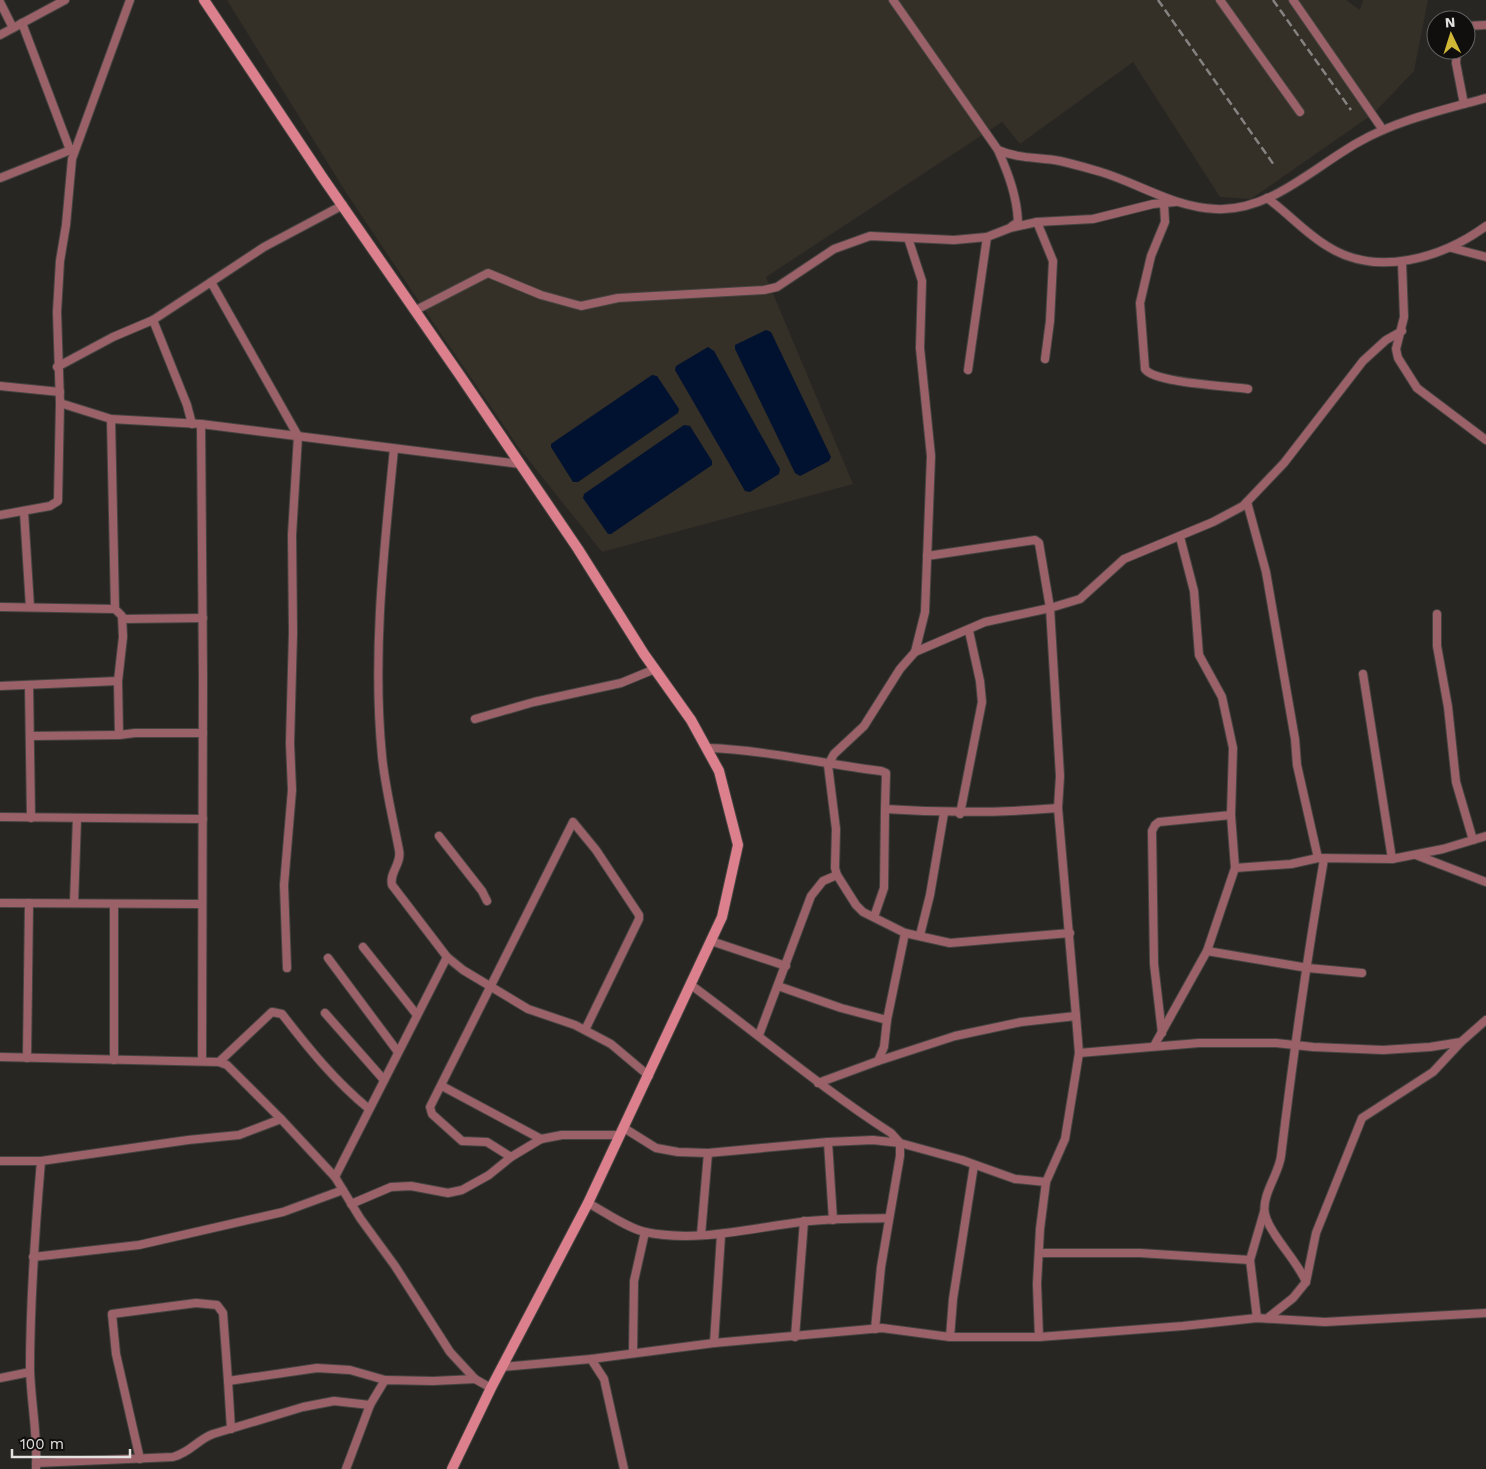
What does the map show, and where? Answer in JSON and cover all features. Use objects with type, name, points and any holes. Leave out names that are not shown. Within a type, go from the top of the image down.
[{"type":"street","points":[[0,35],[65,0]]},
{"type":"street","points":[[0,515],[54,505],[58,501],[60,392],[57,367],[60,261],[73,149],[130,0]]},
{"type":"street","points":[[204,0],[520,464],[708,748],[719,771],[738,845],[722,917],[712,941],[588,1203],[491,1388],[452,1469]]},
{"type":"street","points":[[893,0],[998,150],[1007,171],[1017,206],[1018,222],[1010,228]]},
{"type":"street","points":[[1220,0],[1300,112]]},
{"type":"street","points":[[1293,0],[1383,130]]},
{"type":"street","points":[[0,2],[13,28]]},
{"type":"street","points":[[22,23],[73,149]]},
{"type":"street","points":[[1456,60],[1464,104]]},
{"type":"street","points":[[998,150],[1013,157],[1061,161],[1104,173],[1174,202],[1216,210],[1253,206],[1328,163],[1357,143],[1383,130],[1486,98]]},
{"type":"street","points":[[0,178],[73,149]]},
{"type":"street","points":[[1267,198],[1328,247],[1341,253],[1380,263],[1402,262],[1452,248],[1486,226]]},
{"type":"street","points":[[416,310],[488,273],[541,295],[580,306],[618,298],[764,290],[777,286],[834,249],[862,237],[954,240],[988,237],[1010,228],[1037,222],[1093,220],[1153,204],[1174,202]]},
{"type":"street","points":[[1164,203],[1165,222],[1151,256],[1140,303],[1145,369],[1148,374],[1175,380],[1248,388]]},
{"type":"street","points":[[57,367],[113,336],[153,320],[264,247],[343,205]]},
{"type":"street","points":[[1037,222],[1053,261],[1045,359]]},
{"type":"street","points":[[968,370],[988,237]]},
{"type":"street","points":[[908,238],[921,273],[924,292],[920,348],[931,456],[925,612],[915,652]]},
{"type":"street","points":[[1452,248],[1486,257]]},
{"type":"street","points":[[1402,262],[1405,305],[1402,331],[1396,349],[1398,358],[1414,384],[1486,440]]},
{"type":"street","points":[[210,282],[298,436],[292,535],[294,624],[290,743],[292,790],[284,885],[287,968]]},
{"type":"street","points":[[153,320],[188,405],[192,424]]},
{"type":"street","points":[[1070,933],[950,943],[905,933],[856,905],[837,876],[835,868],[836,829],[828,765],[834,754],[864,726],[900,669],[915,652],[969,631],[985,622],[1050,608],[1080,599],[1124,560],[1213,522],[1248,502],[1284,463],[1363,360],[1386,340],[1402,331]]},
{"type":"street","points":[[0,386],[60,392]]},
{"type":"street","points":[[60,403],[111,419],[201,424],[520,464]]},
{"type":"street","points":[[111,419],[115,609]]},
{"type":"street","points":[[201,424],[203,618],[202,1062]]},
{"type":"street","points":[[394,449],[383,567],[380,730],[382,759],[400,857],[391,880],[396,893],[447,957],[489,987],[528,1009],[585,1030],[611,1044],[649,1076]]},
{"type":"street","points":[[1248,502],[1266,572],[1295,739],[1297,765],[1321,859],[1308,968],[1295,1044],[1292,1085],[1283,1129],[1281,1163],[1267,1196],[1265,1212],[1250,1260],[1257,1318]]},
{"type":"street","points":[[24,512],[30,607]]},
{"type":"street","points":[[1154,1046],[1207,951],[1235,868],[1231,815],[1234,766],[1230,726],[1216,683],[1199,655],[1194,591],[1180,537]]},
{"type":"street","points":[[927,556],[1038,541],[1050,608],[1060,776],[1058,808],[1079,1053],[1065,1139],[1046,1182],[1037,1284],[1039,1337]]},
{"type":"street","points":[[0,607],[115,609],[122,616],[118,681],[120,735]]},
{"type":"street","points":[[1437,614],[1436,641],[1448,707],[1456,782],[1473,840]]},
{"type":"street","points":[[122,620],[203,618]]},
{"type":"street","points":[[960,814],[982,702],[980,681],[969,631]]},
{"type":"street","points":[[475,719],[534,702],[621,683],[655,669]]},
{"type":"street","points":[[1362,674],[1392,859]]},
{"type":"street","points":[[0,686],[118,681]]},
{"type":"street","points":[[29,685],[31,818]]},
{"type":"street","points":[[30,736],[120,735],[135,732],[203,733]]},
{"type":"street","points":[[708,748],[771,754],[828,765],[886,773],[884,888],[874,917]]},
{"type":"street","points":[[885,809],[960,814],[1004,813],[1058,808]]},
{"type":"street","points":[[920,935],[930,895],[944,813]]},
{"type":"street","points":[[1162,1032],[1154,964],[1152,831],[1155,824],[1159,822],[1231,815]]},
{"type":"street","points":[[0,818],[203,819]]},
{"type":"street","points":[[74,903],[77,818]]},
{"type":"street","points":[[510,1157],[487,1142],[462,1141],[432,1114],[430,1107],[573,822],[596,850],[639,914],[639,919],[585,1030]]},
{"type":"street","points":[[439,836],[482,891],[487,902]]},
{"type":"street","points":[[1235,868],[1291,864],[1321,859],[1392,859],[1415,855],[1486,836]]},
{"type":"street","points":[[1415,855],[1486,882]]},
{"type":"street","points":[[760,1035],[811,896],[823,881],[837,876]]},
{"type":"street","points":[[0,903],[202,904]]},
{"type":"street","points":[[27,1058],[29,903]]},
{"type":"street","points":[[114,904],[114,1060]]},
{"type":"street","points":[[878,1061],[884,1047],[887,1020],[905,933]]},
{"type":"street","points":[[712,941],[786,966]]},
{"type":"street","points":[[363,947],[417,1015]]},
{"type":"street","points":[[1207,951],[1308,968],[1362,973]]},
{"type":"street","points":[[335,1177],[447,957]]},
{"type":"street","points":[[328,958],[398,1052]]},
{"type":"street","points":[[691,985],[760,1035],[818,1083],[890,1134],[900,1144]]},
{"type":"street","points":[[778,986],[842,1008],[887,1020]]},
{"type":"street","points":[[219,1062],[272,1012],[277,1011],[282,1014],[312,1053],[347,1091],[369,1109]]},
{"type":"street","points":[[325,1013],[384,1080]]},
{"type":"street","points":[[818,1083],[955,1036],[1021,1022],[1076,1016]]},
{"type":"street","points":[[1269,1317],[1294,1298],[1306,1282],[1316,1233],[1362,1118],[1433,1072],[1461,1042],[1486,1020]]},
{"type":"street","points":[[1079,1053],[1199,1043],[1295,1044],[1313,1047],[1384,1050],[1430,1047],[1461,1042]]},
{"type":"street","points":[[0,1057],[219,1062],[232,1069],[335,1177],[450,1352],[475,1379],[491,1388]]},
{"type":"street","points":[[442,1086],[541,1139]]},
{"type":"street","points":[[0,1161],[41,1161],[188,1140],[239,1135],[281,1119]]},
{"type":"street","points":[[351,1204],[385,1188],[411,1186],[448,1192],[462,1190],[489,1175],[510,1157],[541,1139],[562,1135],[622,1132],[666,1151],[708,1153],[828,1142],[874,1140],[900,1144],[1015,1179],[1046,1182]]},
{"type":"street","points":[[828,1142],[833,1220]]},
{"type":"street","points":[[875,1329],[900,1144]]},
{"type":"street","points":[[701,1235],[708,1153]]},
{"type":"street","points":[[41,1161],[33,1257],[30,1372],[36,1466],[140,1459],[186,1453],[204,1438],[303,1407],[334,1401],[370,1406]]},
{"type":"street","points":[[950,1337],[953,1300],[974,1165]]},
{"type":"street","points":[[33,1257],[139,1245],[284,1212],[343,1190]]},
{"type":"street","points":[[588,1203],[630,1227],[645,1232],[701,1235],[721,1235],[804,1221],[889,1218]]},
{"type":"street","points":[[1265,1212],[1306,1282]]},
{"type":"street","points":[[795,1337],[804,1221]]},
{"type":"street","points":[[633,1353],[634,1280],[645,1232]]},
{"type":"street","points":[[714,1343],[721,1235]]},
{"type":"street","points":[[1039,1253],[1149,1253],[1250,1260]]},
{"type":"street","points":[[140,1459],[116,1354],[112,1314],[196,1303],[217,1304],[223,1313],[231,1429]]},
{"type":"street","points":[[502,1367],[591,1359],[714,1343],[875,1329],[950,1337],[1039,1337],[1183,1326],[1269,1317],[1325,1322],[1486,1313]]},
{"type":"street","points":[[591,1359],[604,1379],[624,1469]]},
{"type":"street","points":[[228,1381],[317,1368],[350,1370],[384,1380],[433,1381],[475,1379]]},
{"type":"street","points":[[0,1378],[30,1372]]},
{"type":"street","points":[[346,1469],[370,1406],[384,1380]]},
{"type":"shaded area","points":[[227,0],[1346,0],[1360,10],[1363,0],[1428,0],[1414,71],[1373,114],[1251,199],[1220,197],[1133,62],[1020,144],[1002,122],[766,277],[853,484],[602,552],[519,448],[347,194]]},
{"type":"water","points":[[766,330],[771,332],[831,457],[829,461],[800,476],[795,473],[735,349],[735,345]]},
{"type":"water","points":[[708,347],[714,351],[780,469],[779,474],[750,492],[745,491],[675,370],[676,366]]},
{"type":"water","points":[[652,375],[657,376],[679,409],[678,413],[578,482],[573,482],[551,447],[551,444]]},
{"type":"water","points":[[684,425],[690,426],[712,461],[712,465],[611,534],[608,534],[583,498],[584,494]]},
{"type":"railway","points":[[1158,0],[1274,165]]},
{"type":"railway","points":[[1273,0],[1351,110]]}]
